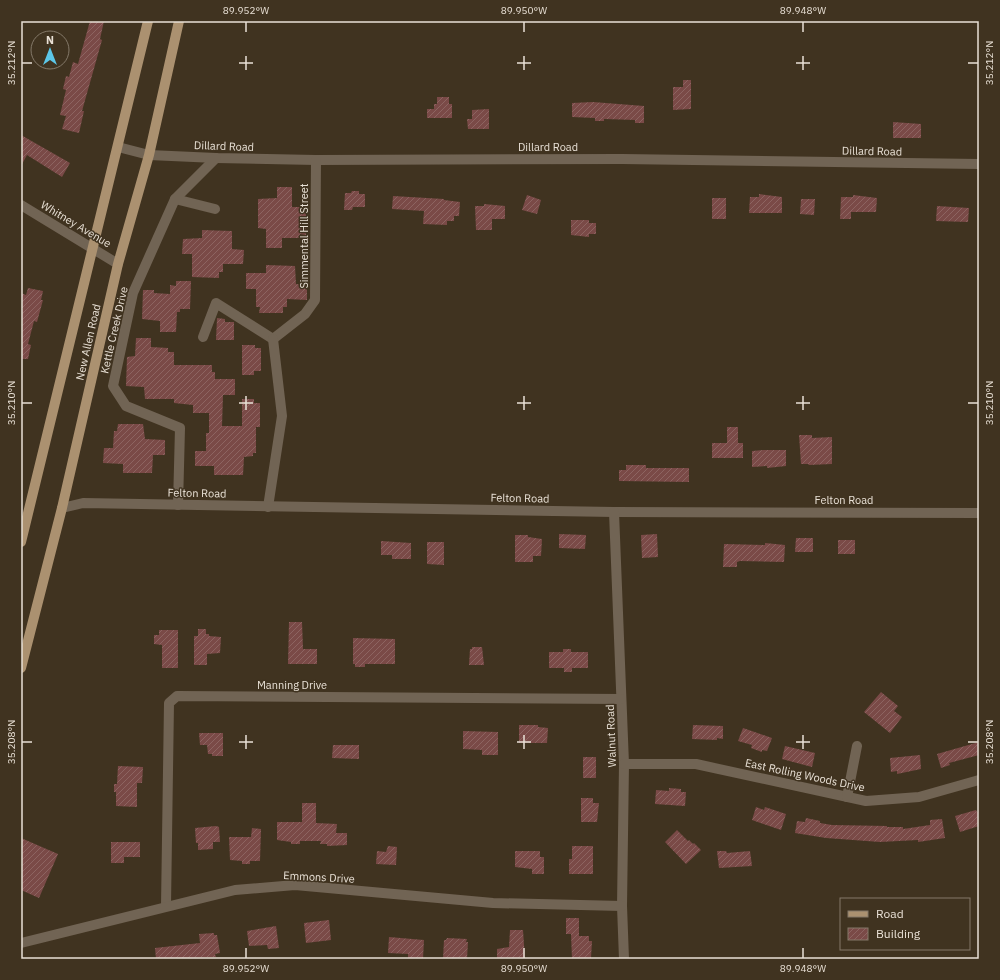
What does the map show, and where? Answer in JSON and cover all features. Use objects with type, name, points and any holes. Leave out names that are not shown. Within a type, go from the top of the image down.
[{"type":"main road","name":"New Allen Road","points":[[21,542],[148,21]]},
{"type":"main road","name":"New Allen Road","points":[[21,668],[62,508],[118,264],[149,155],[179,21]]},
{"type":"street","name":"Dillard Road","points":[[118,148],[149,155],[316,160],[622,159],[979,164]]},
{"type":"street","name":"Kettle Creek Drive","points":[[178,505],[180,428],[126,406],[113,386],[133,293],[175,199],[216,158]]},
{"type":"street","name":"Simmental Hill Street","points":[[273,339],[305,314],[315,300],[316,160]]},
{"type":"street","points":[[175,199],[215,209]]},
{"type":"street","name":"Whitney Avenue","points":[[21,205],[118,264]]},
{"type":"street","points":[[203,337],[216,303],[273,339],[282,416],[268,507]]},
{"type":"street","name":"Felton Road","points":[[62,508],[83,503],[614,512],[979,513]]},
{"type":"street","name":"Walnut Road","points":[[614,512],[624,764],[622,906],[624,959]]},
{"type":"street","name":"Manning Drive","points":[[166,906],[169,703],[177,696],[621,699]]},
{"type":"street","points":[[847,797],[857,746]]},
{"type":"street","name":"East Rolling Woods Drive","points":[[624,764],[696,764],[866,801],[919,797],[979,780]]},
{"type":"street","name":"Emmons Drive","points":[[21,943],[235,890],[295,885],[493,903],[622,906]]},
{"type":"building","points":[[90,21],[104,21],[100,39],[102,40],[82,111],[84,111],[79,133],[62,129],[66,116],[60,115],[66,90],[63,89],[66,76],[69,77],[73,62],[78,64]]},
{"type":"building","points":[[683,80],[691,80],[691,109],[673,110],[673,87],[683,87]]},
{"type":"building","points":[[437,97],[449,97],[449,104],[452,104],[452,118],[427,118],[427,109],[434,109],[434,104],[437,104]]},
{"type":"building","points":[[593,102],[644,106],[644,123],[635,123],[635,120],[604,119],[604,121],[595,121],[595,118],[572,117],[572,103]]},
{"type":"building","points":[[489,109],[489,129],[468,129],[467,119],[472,119],[472,110]]},
{"type":"building","points":[[893,122],[921,124],[921,138],[893,138]]},
{"type":"building","points":[[21,135],[70,163],[62,177],[27,155],[21,166]]},
{"type":"building","points":[[277,187],[292,187],[292,207],[300,207],[300,211],[306,211],[306,235],[300,234],[299,238],[282,238],[282,248],[266,248],[266,229],[258,228],[258,199],[277,198]]},
{"type":"building","points":[[352,191],[359,191],[359,194],[365,194],[365,207],[353,207],[352,210],[344,210],[345,193],[351,193]]},
{"type":"building","points":[[759,194],[782,197],[782,213],[749,213],[750,197],[759,197]]},
{"type":"building","points":[[527,195],[541,200],[537,214],[522,210]]},
{"type":"building","points":[[853,195],[877,198],[876,212],[851,212],[851,219],[840,219],[841,197],[853,197]]},
{"type":"building","points":[[393,196],[444,199],[460,202],[459,216],[454,216],[454,221],[447,221],[447,225],[423,224],[424,211],[392,209]]},
{"type":"building","points":[[712,198],[726,198],[726,219],[712,219]]},
{"type":"building","points":[[801,199],[815,199],[814,215],[800,214]]},
{"type":"building","points":[[484,204],[505,206],[505,219],[492,219],[492,230],[476,230],[475,206],[484,206]]},
{"type":"building","points":[[937,206],[969,208],[968,222],[936,221]]},
{"type":"building","points":[[571,220],[589,220],[589,223],[596,223],[596,234],[589,234],[589,237],[571,235]]},
{"type":"building","points":[[202,230],[232,231],[232,249],[244,250],[243,264],[223,264],[223,272],[219,272],[219,278],[192,277],[192,254],[182,254],[183,239],[202,238]]},
{"type":"building","points":[[266,265],[295,266],[296,284],[307,285],[307,300],[287,299],[287,307],[283,307],[283,313],[259,313],[260,307],[256,307],[256,289],[246,289],[246,273],[266,273]]},
{"type":"building","points":[[176,281],[191,281],[190,309],[180,309],[180,312],[177,312],[176,332],[160,332],[160,321],[142,319],[143,290],[154,290],[154,293],[170,294],[170,285],[176,286]]},
{"type":"building","points":[[28,288],[43,291],[41,300],[43,300],[37,322],[34,321],[28,344],[31,345],[28,359],[21,359],[21,315],[23,308],[21,308],[21,293],[26,295]]},
{"type":"building","points":[[217,318],[225,319],[225,322],[234,322],[234,340],[216,340]]},
{"type":"building","points":[[136,338],[151,338],[151,347],[168,348],[168,352],[174,352],[174,365],[212,365],[212,372],[215,372],[215,379],[235,379],[235,395],[223,395],[222,426],[242,426],[242,399],[254,399],[254,403],[260,403],[260,427],[256,427],[256,453],[253,453],[253,456],[244,457],[243,475],[214,475],[214,466],[195,466],[195,451],[206,451],[206,433],[209,433],[209,413],[193,413],[193,405],[174,403],[174,399],[145,399],[144,387],[126,386],[127,357],[135,356]]},
{"type":"building","points":[[242,345],[255,345],[255,348],[261,348],[261,371],[254,371],[254,375],[242,375]]},
{"type":"building","points":[[118,424],[143,424],[145,439],[165,440],[165,455],[153,455],[152,473],[123,473],[123,464],[103,463],[104,448],[113,448],[114,431],[117,431]]},
{"type":"building","points":[[727,427],[738,427],[738,443],[743,443],[743,458],[712,458],[712,443],[727,443]]},
{"type":"building","points":[[799,435],[812,435],[812,438],[832,437],[832,464],[801,464]]},
{"type":"building","points":[[786,450],[786,466],[767,468],[767,466],[752,467],[752,451]]},
{"type":"building","points":[[626,465],[646,465],[646,468],[689,468],[689,482],[619,481],[619,470],[626,470]]},
{"type":"building","points":[[559,534],[586,535],[585,549],[559,548]]},
{"type":"building","points":[[657,534],[658,557],[642,558],[641,535]]},
{"type":"building","points":[[515,535],[528,535],[528,537],[542,539],[541,556],[533,556],[533,562],[515,562]]},
{"type":"building","points":[[796,538],[813,538],[813,552],[795,552]]},
{"type":"building","points":[[838,540],[855,540],[855,554],[838,554]]},
{"type":"building","points":[[381,541],[411,543],[411,559],[392,559],[392,555],[381,555]]},
{"type":"building","points":[[427,542],[444,542],[444,565],[427,564]]},
{"type":"building","points":[[765,543],[785,545],[784,562],[740,561],[737,562],[737,567],[723,567],[724,544],[765,545]]},
{"type":"building","points":[[289,622],[302,622],[303,649],[317,649],[317,664],[288,664]]},
{"type":"building","points":[[198,629],[206,629],[206,634],[209,634],[209,636],[221,637],[220,653],[207,654],[207,665],[194,665],[194,636],[198,636]]},
{"type":"building","points":[[159,630],[178,630],[178,668],[162,668],[162,645],[154,644],[154,635],[159,635]]},
{"type":"building","points":[[353,638],[395,639],[395,664],[365,664],[365,667],[355,667],[355,664],[353,664]]},
{"type":"building","points":[[472,647],[482,647],[484,665],[469,665],[470,649],[472,649]]},
{"type":"building","points":[[563,649],[571,649],[571,652],[588,652],[588,668],[572,668],[572,672],[564,672],[564,668],[549,668],[549,652],[563,652]]},
{"type":"building","points":[[881,692],[898,706],[894,711],[902,717],[890,733],[864,712]]},
{"type":"building","points":[[519,725],[538,725],[538,727],[548,728],[547,743],[519,743]]},
{"type":"building","points":[[693,725],[723,726],[723,739],[692,739]]},
{"type":"building","points":[[743,728],[772,738],[767,751],[762,750],[762,752],[751,748],[752,745],[738,741]]},
{"type":"building","points":[[463,731],[498,732],[498,755],[482,755],[482,750],[463,749]]},
{"type":"building","points":[[199,733],[223,733],[223,756],[212,756],[212,754],[208,754],[207,745],[200,745]]},
{"type":"building","points":[[979,742],[979,755],[949,763],[950,765],[941,768],[937,754]]},
{"type":"building","points":[[333,745],[359,745],[359,759],[332,758]]},
{"type":"building","points":[[785,746],[815,753],[812,767],[782,759]]},
{"type":"building","points":[[920,755],[921,769],[897,774],[897,771],[891,772],[890,758]]},
{"type":"building","points":[[583,757],[596,757],[596,778],[583,778]]},
{"type":"building","points":[[118,766],[143,767],[142,783],[137,783],[137,807],[116,806],[116,792],[114,792],[114,784],[117,784]]},
{"type":"building","points":[[669,788],[681,789],[681,792],[686,792],[685,806],[655,804],[656,790],[669,791]]},
{"type":"building","points":[[581,798],[593,798],[593,803],[599,803],[597,822],[581,822]]},
{"type":"building","points":[[302,803],[316,803],[316,823],[337,824],[336,833],[347,833],[347,845],[327,846],[327,844],[320,844],[321,841],[300,841],[300,844],[291,844],[291,842],[277,840],[277,822],[302,822]]},
{"type":"building","points":[[756,807],[764,810],[765,807],[786,814],[781,830],[752,820]]},
{"type":"building","points":[[976,810],[979,812],[979,826],[960,832],[955,816]]},
{"type":"building","points":[[806,818],[832,825],[887,826],[903,827],[903,829],[930,825],[930,820],[942,819],[945,838],[918,842],[918,840],[880,842],[826,838],[795,833],[797,821],[805,822]]},
{"type":"building","points":[[219,827],[220,842],[213,842],[213,849],[198,850],[195,828]]},
{"type":"building","points":[[252,828],[261,829],[260,861],[250,861],[250,864],[242,864],[242,861],[230,860],[229,837],[251,837]]},
{"type":"building","points":[[677,830],[688,841],[689,840],[693,844],[694,843],[701,850],[686,864],[665,842]]},
{"type":"building","points":[[21,838],[58,854],[39,898],[21,890]]},
{"type":"building","points":[[111,842],[140,842],[140,857],[124,857],[124,863],[111,863]]},
{"type":"building","points":[[388,846],[397,847],[396,865],[376,864],[377,851],[386,852]]},
{"type":"building","points":[[572,846],[593,846],[593,874],[569,874],[569,859],[572,859]]},
{"type":"building","points":[[515,851],[540,851],[540,857],[544,857],[544,874],[532,874],[532,869],[515,867]]},
{"type":"building","points":[[717,851],[726,851],[727,853],[750,851],[752,866],[719,868]]},
{"type":"building","points":[[566,918],[579,918],[579,936],[589,936],[589,941],[592,941],[591,958],[572,959],[571,934],[566,934]]},
{"type":"building","points":[[329,920],[331,940],[306,943],[304,923]]},
{"type":"building","points":[[276,926],[279,948],[268,949],[267,945],[249,946],[247,931]]},
{"type":"building","points":[[510,930],[523,930],[525,959],[497,959],[497,949],[509,947]]},
{"type":"building","points":[[214,933],[214,935],[217,935],[220,953],[215,954],[216,957],[156,959],[155,948],[200,943],[199,934]]},
{"type":"building","points":[[389,937],[424,940],[423,959],[408,959],[408,954],[388,953]]},
{"type":"building","points":[[447,938],[467,939],[467,959],[443,959],[444,940]]}]
